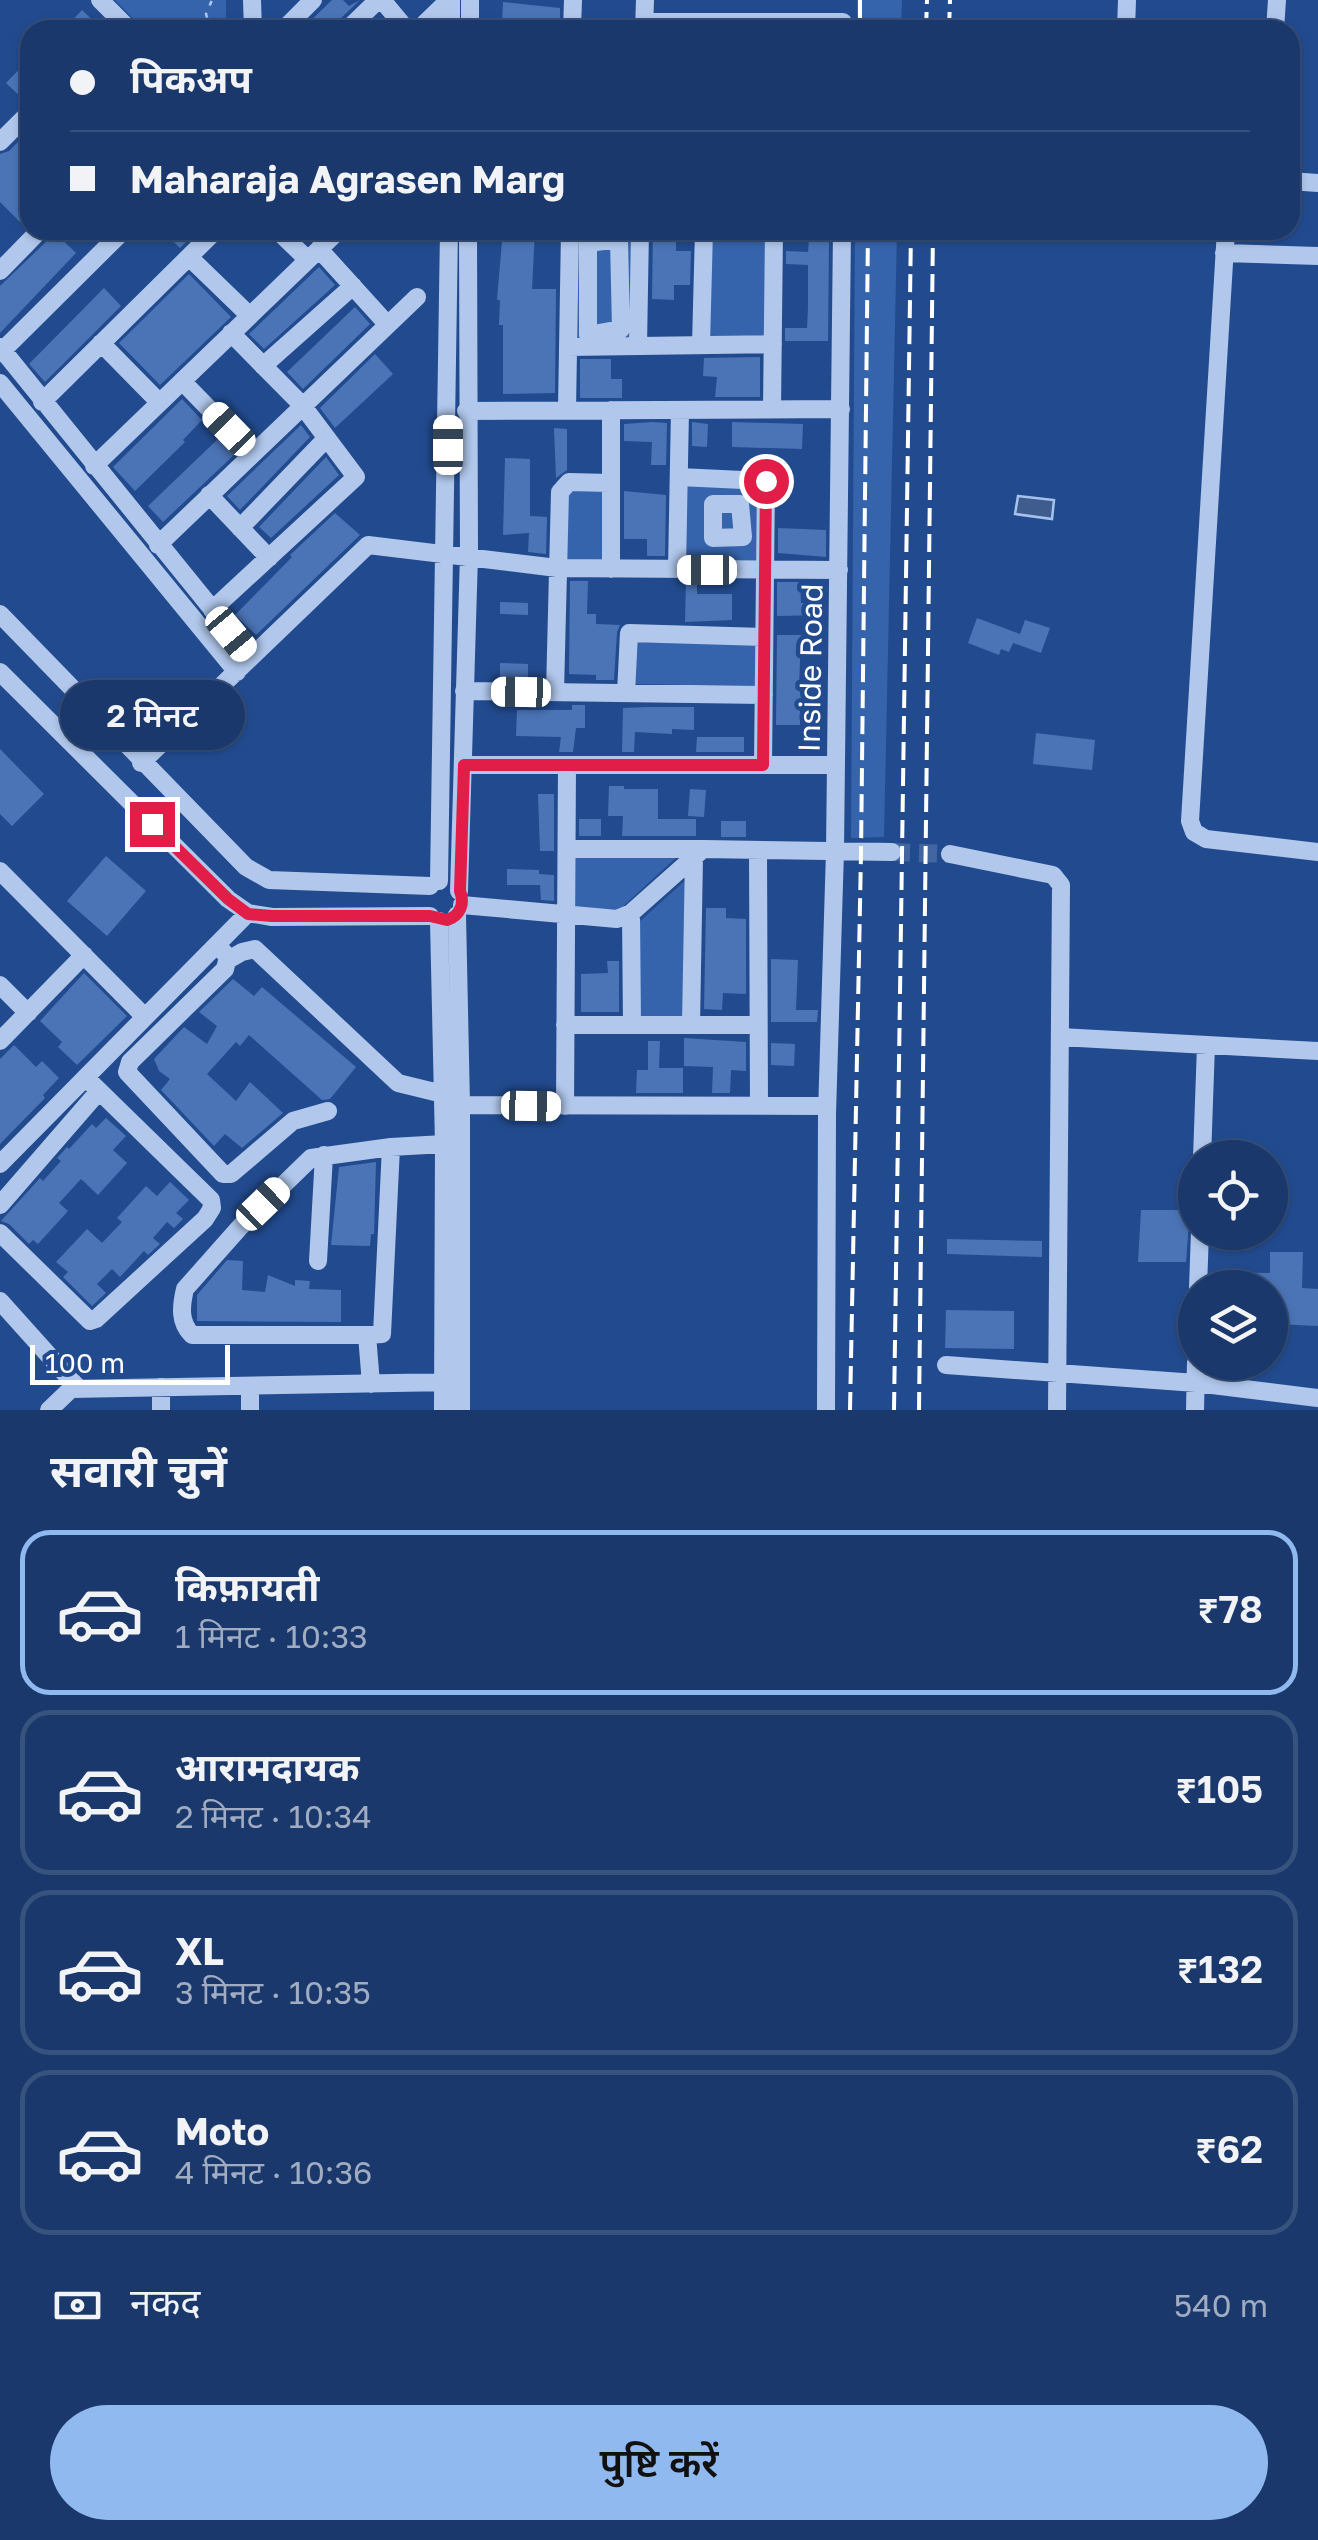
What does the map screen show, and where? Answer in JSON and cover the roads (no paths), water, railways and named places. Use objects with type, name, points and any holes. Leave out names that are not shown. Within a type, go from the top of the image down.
[{"type":"street","points":[[292,20],[313,0]]},
{"type":"street","points":[[359,20],[380,0],[398,20]]},
{"type":"street","points":[[429,20],[450,0]]},
{"type":"street","points":[[0,142],[20,122]]},
{"type":"street","points":[[0,271],[30,240]]},
{"type":"street","points":[[114,240],[1,350],[250,657]]},
{"type":"street","points":[[42,402],[206,240]]},
{"type":"street","points":[[291,240],[352,286],[386,324]]},
{"type":"street","points":[[94,466],[329,240]]},
{"type":"street","points":[[443,1410],[452,1382],[462,1105],[449,910],[464,765],[468,555],[457,445],[449,240]]},
{"type":"street","points":[[449,910],[423,904],[434,884],[446,554],[457,445],[466,411],[468,240]]},
{"type":"street","points":[[567,410],[570,240]]},
{"type":"street","points":[[611,240],[588,243],[588,335],[621,330],[619,240]]},
{"type":"street","points":[[638,346],[640,240]]},
{"type":"street","points":[[701,345],[704,240]]},
{"type":"street","points":[[772,409],[774,240]]},
{"type":"street","name":"Inside Road","points":[[826,1410],[827,1110],[835,851],[842,240]]},
{"type":"street","points":[[1225,240],[1190,821],[1194,832],[1206,838],[1318,852]]},
{"type":"street","points":[[1224,253],[1318,256]]},
{"type":"street","points":[[189,256],[250,316]]},
{"type":"street","points":[[263,366],[352,286]]},
{"type":"street","points":[[158,544],[417,297]]},
{"type":"street","points":[[212,610],[356,478],[302,405],[231,333]]},
{"type":"street","points":[[101,343],[159,402]]},
{"type":"street","points":[[568,347],[773,344]]},
{"type":"street","points":[[182,380],[252,453]]},
{"type":"street","points":[[0,383],[237,672]]},
{"type":"street","points":[[466,411],[840,409]]},
{"type":"street","points":[[610,410],[610,569]]},
{"type":"street","points":[[677,570],[680,410]]},
{"type":"street","points":[[240,528],[321,444]]},
{"type":"street","points":[[679,477],[766,481],[763,765]]},
{"type":"street","points":[[555,692],[560,492],[570,482],[610,482]]},
{"type":"street","points":[[208,495],[269,558]]},
{"type":"street","points":[[141,762],[361,549],[375,544],[558,568],[839,570]]},
{"type":"street","points":[[0,614],[246,867],[269,880],[449,882],[444,1144],[452,1382],[461,1410]]},
{"type":"street","points":[[626,693],[629,632],[764,637]]},
{"type":"street","points":[[0,672],[228,899],[248,914],[449,910],[617,919],[631,914],[698,853]]},
{"type":"street","points":[[464,691],[764,694]]},
{"type":"street","points":[[464,765],[836,765]]},
{"type":"street","points":[[565,1106],[569,849],[566,765]]},
{"type":"street","points":[[569,849],[892,852]]},
{"type":"street","points":[[758,850],[759,1105]]},
{"type":"street","points":[[692,1025],[698,853]]},
{"type":"street","points":[[950,854],[1053,874],[1061,885],[1057,1410]]},
{"type":"street","points":[[0,870],[145,1018]]},
{"type":"street","points":[[0,1205],[145,1018],[223,953],[248,914]]},
{"type":"street","points":[[631,914],[632,1025]]},
{"type":"street","points":[[223,953],[255,950],[398,1083],[443,1094]]},
{"type":"street","points":[[223,953],[226,968],[130,1062],[127,1072],[223,1174],[231,1174],[293,1120],[328,1112]]},
{"type":"street","points":[[0,1042],[84,955]]},
{"type":"street","points":[[0,985],[28,1012]]},
{"type":"street","points":[[566,1025],[758,1025]]},
{"type":"street","points":[[1060,1037],[1318,1051]]},
{"type":"street","points":[[1203,1140],[1206,1045]]},
{"type":"street","points":[[0,1164],[92,1084]]},
{"type":"street","points":[[0,1232],[90,1321],[212,1208],[211,1200],[92,1084]]},
{"type":"street","points":[[462,1105],[759,1105],[827,1110]]},
{"type":"street","points":[[391,1147],[382,1334],[192,1335],[183,1324],[185,1289],[309,1159],[391,1147],[444,1144]]},
{"type":"street","points":[[318,1261],[324,1155]]},
{"type":"street","points":[[0,1301],[79,1389]]},
{"type":"street","points":[[367,1335],[371,1384]]},
{"type":"street","points":[[946,1364],[1196,1383],[1318,1398]]},
{"type":"street","points":[[48,1410],[71,1389],[452,1382]]},
{"type":"street","points":[[1195,1410],[1196,1383]]},
{"type":"street","points":[[250,1386],[250,1410]]},
{"type":"street","points":[[160,1388],[161,1410]]},
{"type":"tunnel","points":[[892,852],[950,854]]},
{"type":"railway","points":[[860,0],[860,20]]},
{"type":"railway","points":[[926,20],[927,0]]},
{"type":"railway","points":[[949,20],[950,0]]},
{"type":"railway","points":[[850,1410],[868,240]]},
{"type":"railway","points":[[894,1410],[911,240]]},
{"type":"railway","points":[[919,1410],[933,240]]}]
